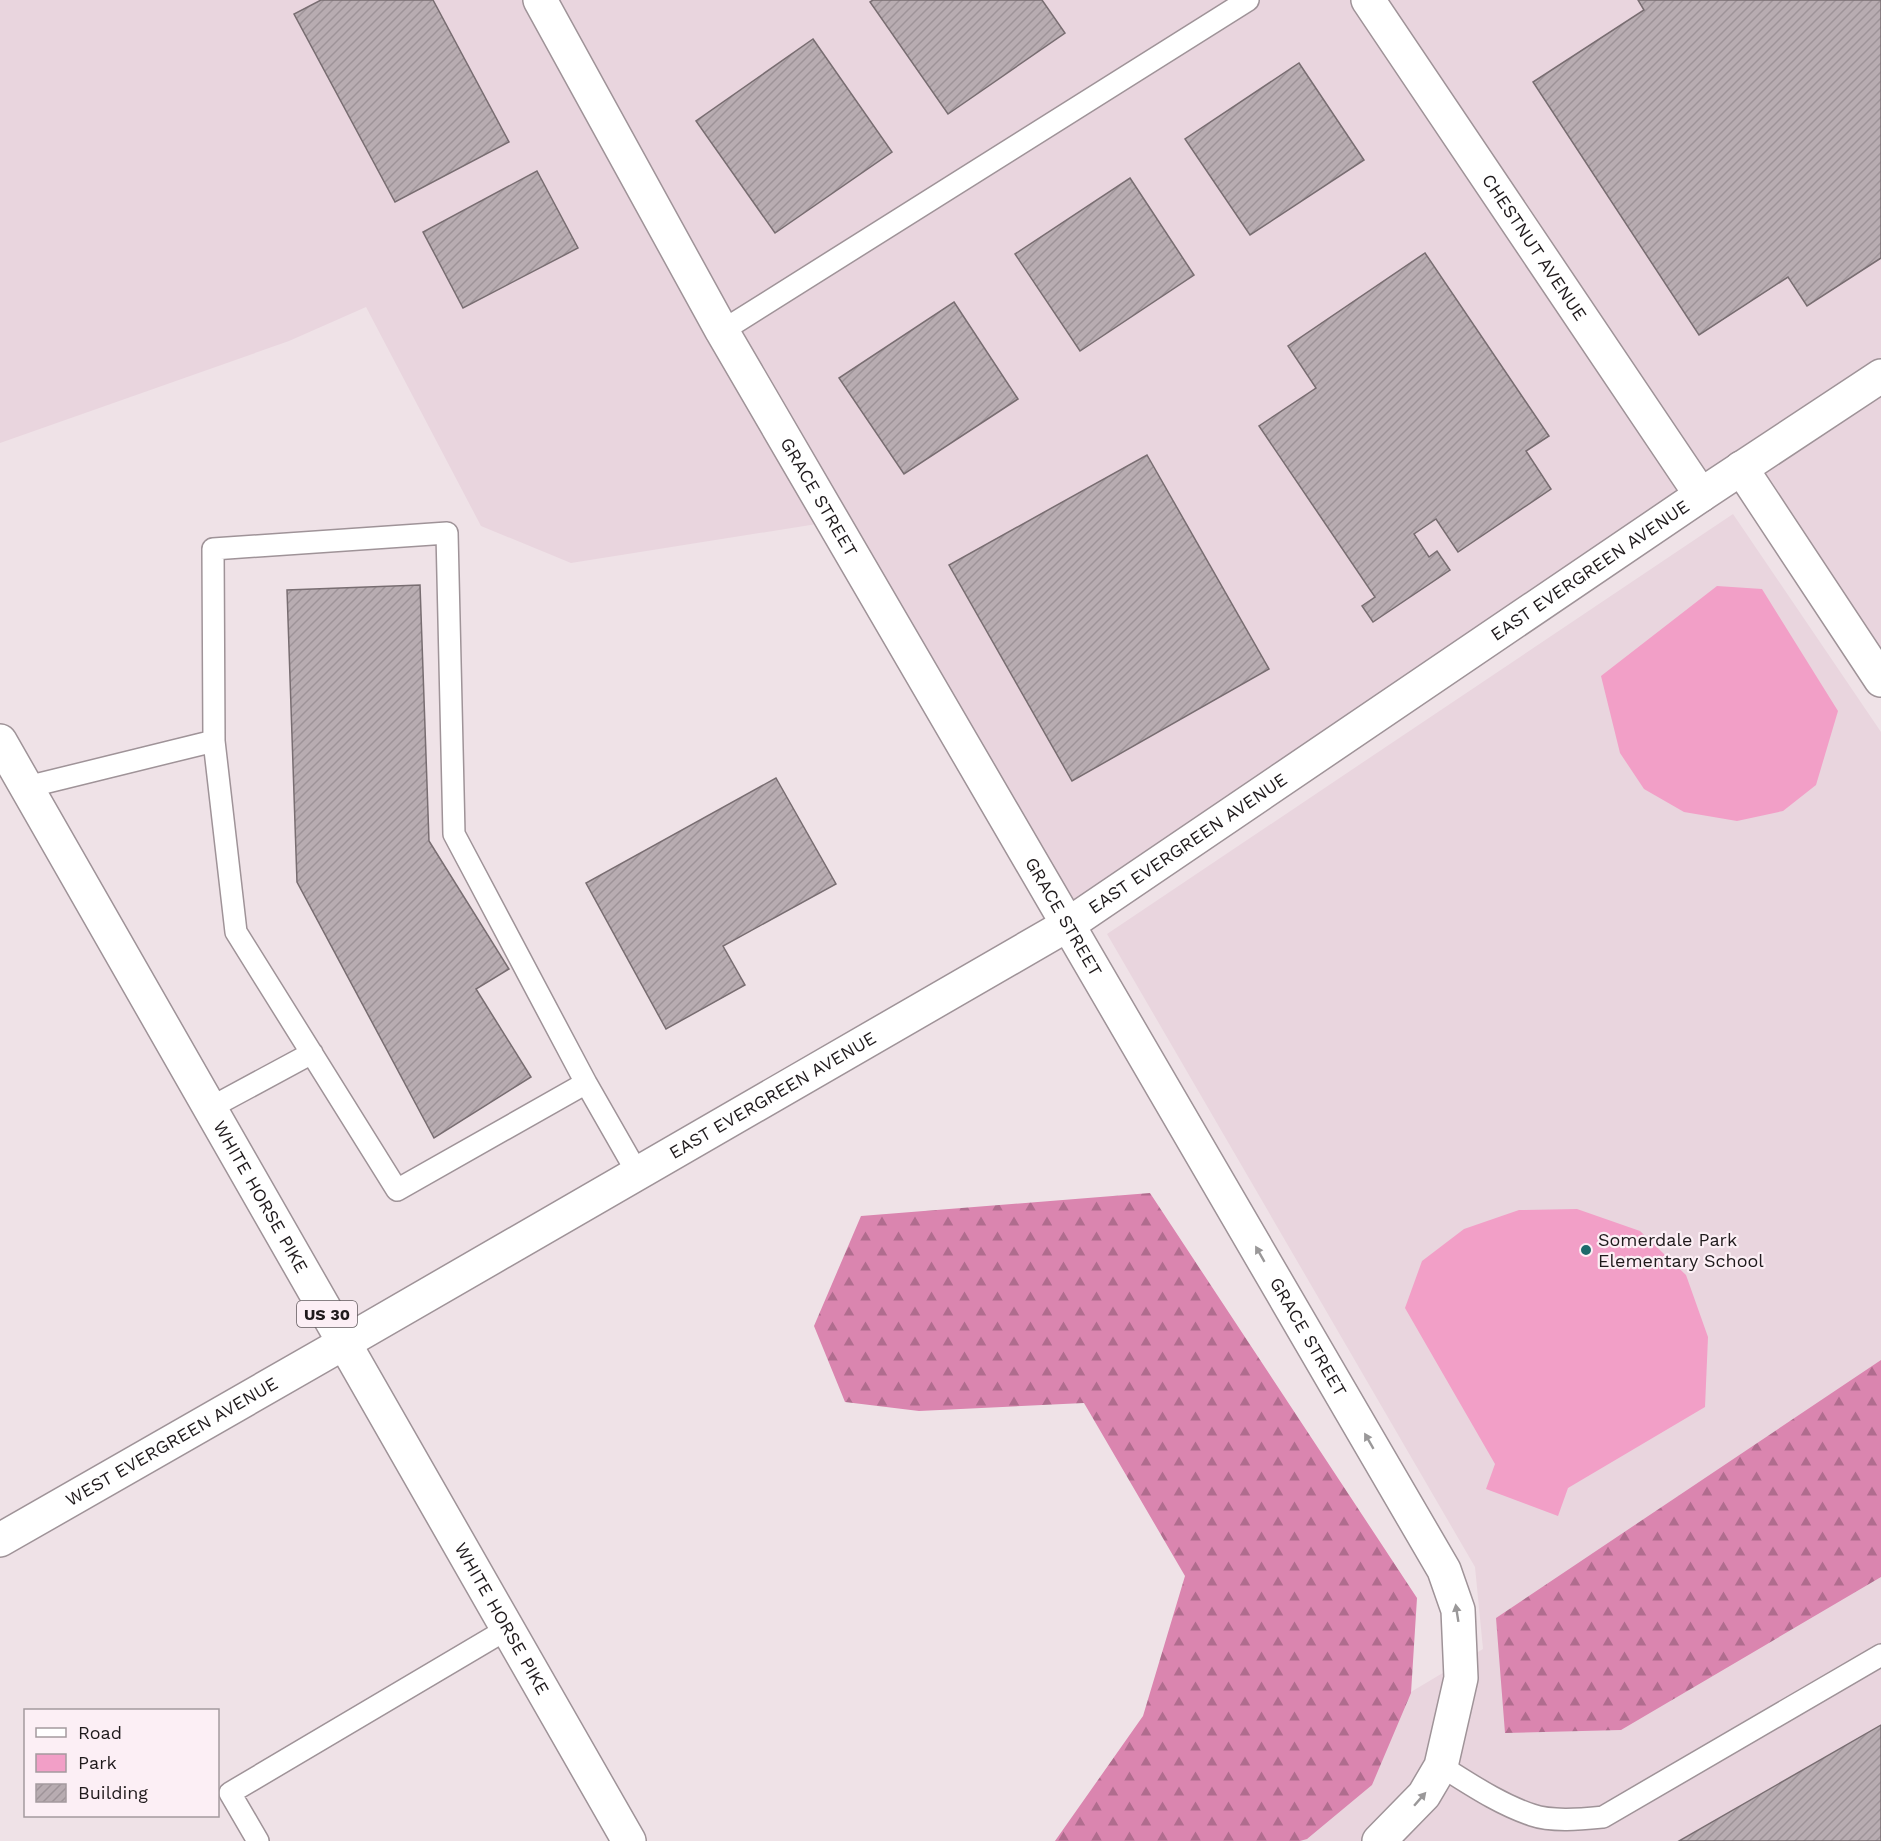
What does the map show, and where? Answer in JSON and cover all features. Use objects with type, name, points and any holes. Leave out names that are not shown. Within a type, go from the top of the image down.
[{"type":"main road","name":"GRACE STREET","points":[[540,0],[722,331],[1444,1570],[1458,1610],[1461,1678],[1441,1766],[1424,1795],[1379,1841]]},
{"type":"main road","name":"CHESTNUT AVENUE","points":[[1368,0],[1701,495]]},
{"type":"main road","name":"EAST EVERGREEN AVENUE","points":[[344,1343],[1069,924],[1741,468],[1881,376]]},
{"type":"main road","points":[[1741,468],[1881,680]]},
{"type":"main road","name":"WHITE HORSE PIKE","points":[[0,741],[628,1841]]},
{"type":"main road","name":"WEST EVERGREEN AVENUE","points":[[0,1540],[344,1343]]},
{"type":"lane","points":[[722,331],[1248,0]]},
{"type":"lane","points":[[586,1083],[397,1190],[236,932],[214,741],[213,549],[447,533],[454,834],[586,1083],[638,1174]]},
{"type":"lane","points":[[27,787],[214,741]]},
{"type":"lane","points":[[210,1108],[312,1053]]},
{"type":"lane","points":[[258,1841],[230,1793],[507,1629]]},
{"type":"lane","points":[[1441,1766],[1485,1794],[1534,1816],[1578,1820],[1603,1817],[1881,1655]]},
{"type":"shaded area","points":[[0,0],[1881,0],[1881,692],[1732,476],[1069,924],[848,519],[571,563],[481,526],[366,307],[289,341],[0,443]]},
{"type":"shaded area","name":"Somerdale Park Elementary School","points":[[1733,514],[1881,732],[1881,1841],[1161,1841],[1483,1649],[1475,1567],[1107,934]]},
{"type":"green space","points":[[1717,586],[1762,589],[1838,711],[1816,785],[1783,811],[1737,821],[1684,812],[1644,789],[1620,753],[1601,676]]},
{"type":"green space","points":[[1150,1193],[1417,1598],[1411,1693],[1372,1785],[1307,1839],[1300,1841],[1055,1841],[1143,1716],[1185,1576],[1084,1403],[919,1411],[845,1402],[814,1326],[861,1216]]},
{"type":"green space","points":[[1577,1209],[1640,1231],[1686,1275],[1708,1337],[1705,1407],[1568,1488],[1558,1516],[1486,1489],[1495,1464],[1405,1308],[1422,1261],[1464,1229],[1519,1210]]},
{"type":"green space","points":[[1881,1360],[1881,1577],[1621,1730],[1505,1733],[1496,1618]]},
{"type":"building","points":[[321,0],[433,0],[509,142],[395,202],[294,14]]},
{"type":"building","points":[[873,0],[1042,0],[1065,33],[948,114],[870,2]]},
{"type":"building","points":[[1638,0],[1881,0],[1881,258],[1807,306],[1788,277],[1699,335],[1533,82],[1644,10]]},
{"type":"building","points":[[813,39],[892,152],[775,233],[696,121]]},
{"type":"building","points":[[1299,63],[1364,160],[1250,235],[1185,139]]},
{"type":"building","points":[[537,171],[578,248],[463,308],[423,232]]},
{"type":"building","points":[[1130,178],[1194,275],[1080,351],[1015,254]]},
{"type":"building","points":[[1425,253],[1549,436],[1526,451],[1551,489],[1458,552],[1436,519],[1414,534],[1429,557],[1437,551],[1450,570],[1373,622],[1362,606],[1375,597],[1259,426],[1316,388],[1288,346]]},
{"type":"building","points":[[954,302],[1018,399],[904,474],[839,378]]},
{"type":"building","points":[[1147,455],[1269,669],[1072,781],[949,565]]},
{"type":"building","points":[[420,585],[429,841],[509,969],[476,989],[531,1077],[434,1138],[297,882],[287,590]]},
{"type":"building","points":[[776,778],[836,884],[723,946],[745,985],[666,1029],[586,883]]},
{"type":"building","points":[[1881,1725],[1881,1841],[1679,1841]]},
{"type":"place","name":"Somerdale Park Elementary School","points":[[1586,1250]]}]
